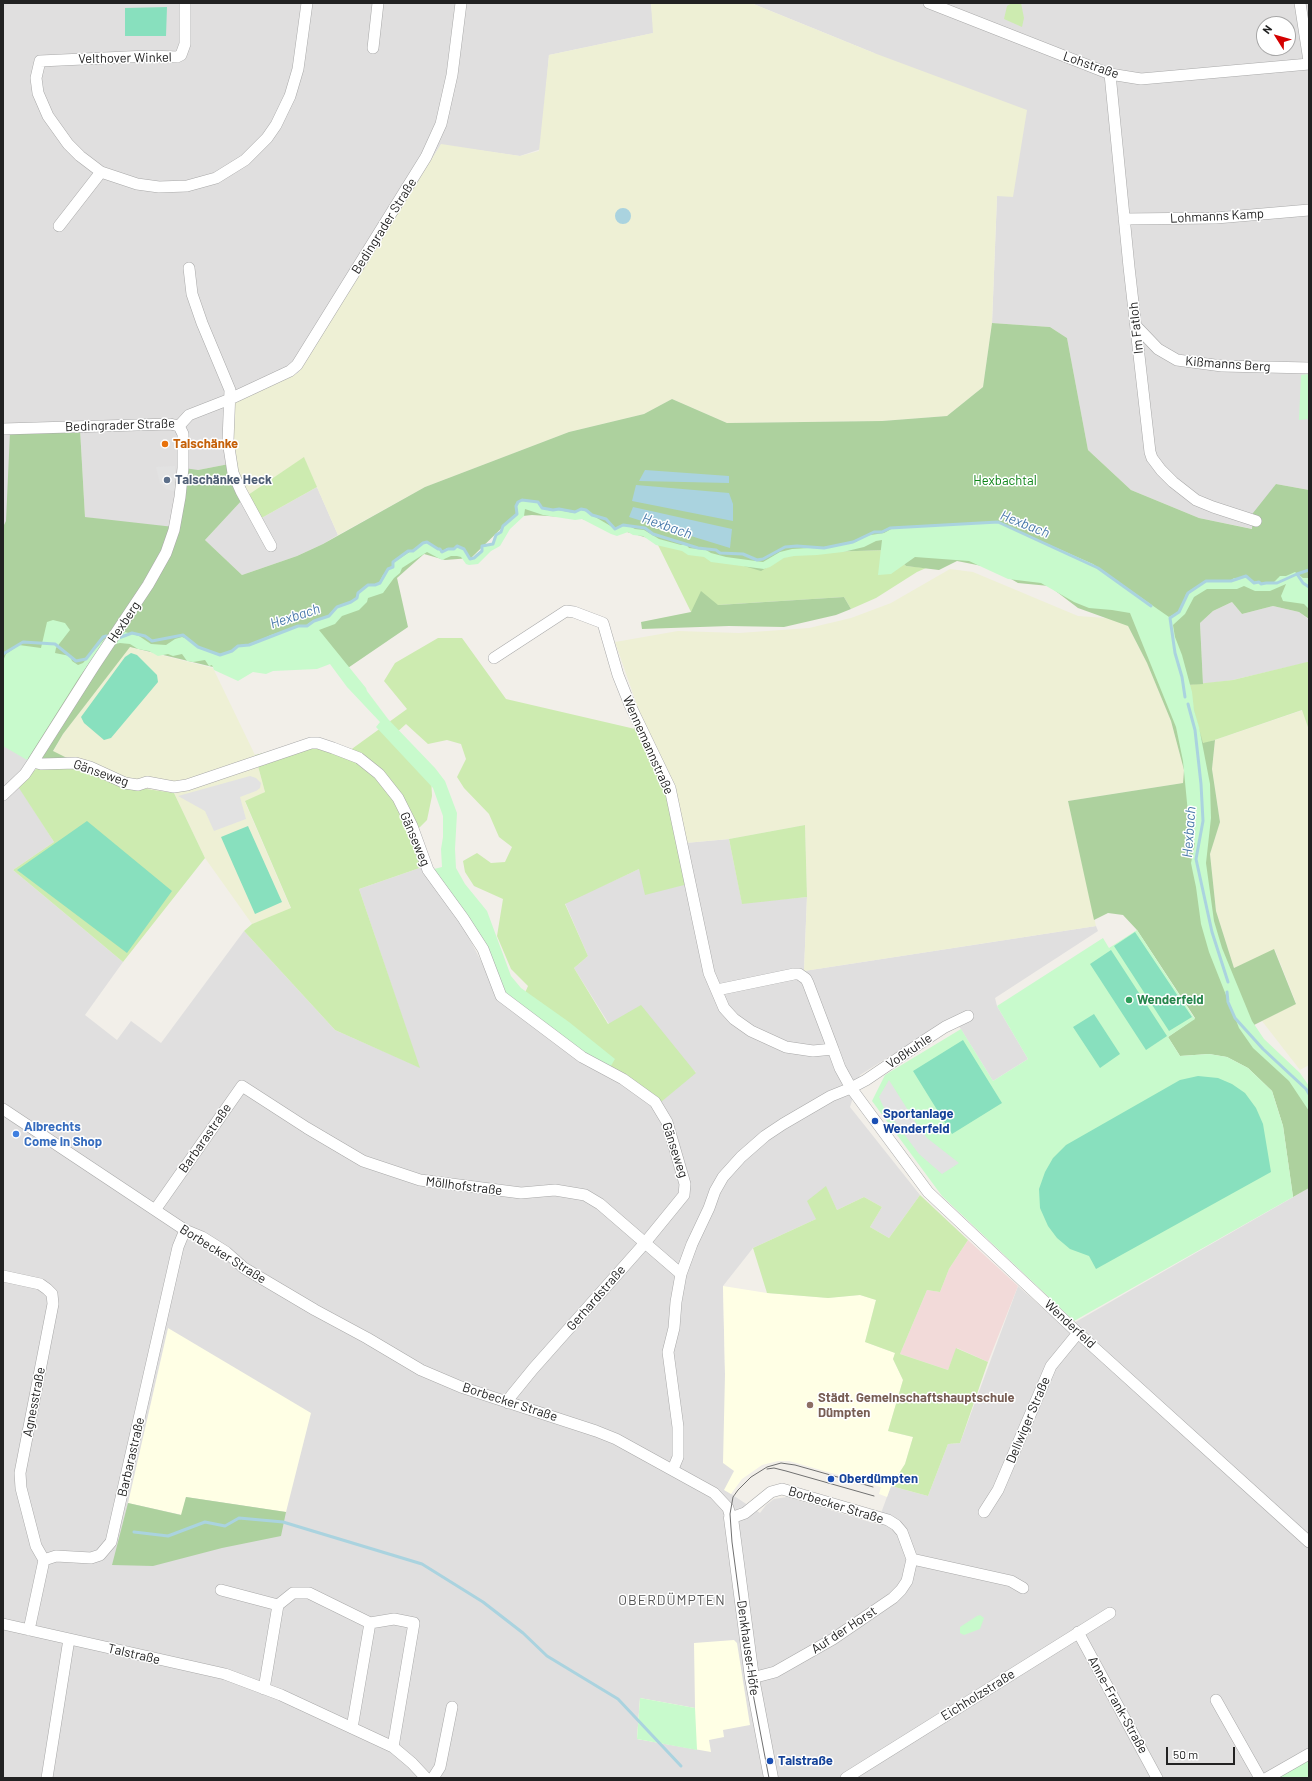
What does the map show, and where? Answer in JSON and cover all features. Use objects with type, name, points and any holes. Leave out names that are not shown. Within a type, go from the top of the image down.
[{"type":"street","name":"Velthover Winkel","points":[[101,172],[80,156],[68,144],[48,116],[38,93],[36,78],[40,60],[148,56],[176,57],[181,55],[185,44],[185,3]]},
{"type":"street","points":[[59,226],[101,172],[137,184],[159,187],[187,186],[216,178],[245,160],[267,138],[276,125],[290,96],[300,58],[307,3]]},
{"type":"street","points":[[373,48],[378,3]]},
{"type":"street","name":"Bedingrader Straße","points":[[3,429],[170,424],[179,426],[189,415],[230,399],[294,369],[420,170],[435,138],[444,112],[454,68],[461,3]]},
{"type":"street","name":"Lohstraße","points":[[929,3],[1110,74],[1141,79],[1309,63]]},
{"type":"street","points":[[1300,3],[1309,63]]},
{"type":"street","name":"Im Fatloh","points":[[1110,74],[1148,446],[1157,465],[1173,482],[1196,500],[1256,521]]},
{"type":"street","name":"Lohmanns Kamp","points":[[1124,219],[1216,218],[1309,210]]},
{"type":"street","points":[[189,268],[192,294],[202,323],[229,386],[230,399],[228,441],[231,463],[241,491],[271,546]]},
{"type":"street","name":"Kißmanns Berg","points":[[1136,326],[1158,349],[1177,360],[1222,366],[1309,368]]},
{"type":"street","name":"Hexberg","points":[[3,796],[20,780],[33,762],[155,574],[166,554],[174,530],[183,468],[182,434],[179,426]]},
{"type":"street","name":"Wennemannstraße","points":[[494,658],[566,611],[570,611],[603,623],[618,675],[630,705],[670,788],[709,973],[724,1008],[734,1019],[751,1031],[786,1047],[813,1051],[833,1049]]},
{"type":"street","name":"Gänseweg","points":[[33,762],[41,764],[76,763],[90,767],[125,783],[138,784],[147,782],[174,787],[187,785],[311,743],[318,743],[334,748],[352,755],[366,763],[379,774],[398,798],[412,826],[428,870],[463,918],[483,949],[501,996],[582,1057],[624,1079],[655,1102],[667,1122],[685,1184],[684,1194]]},
{"type":"street","points":[[673,1470],[678,1457],[678,1427],[668,1352],[674,1328],[676,1302],[681,1274],[715,1191],[723,1177],[765,1136],[782,1124],[831,1096],[851,1088],[840,1068],[806,979],[799,974],[794,974],[717,990]]},
{"type":"street","name":"Voßkuhle","points":[[851,1088],[945,1027],[968,1016]]},
{"type":"street","name":"Barbarastraße","points":[[155,1210],[242,1086]]},
{"type":"street","name":"Möllhofstraße","points":[[242,1086],[307,1128],[364,1161],[420,1180],[521,1193],[555,1190],[585,1195],[600,1204],[644,1244],[681,1274]]},
{"type":"street","name":"Wenderfeld","points":[[851,1088],[928,1192],[1078,1333],[1309,1542]]},
{"type":"street","name":"Borbecker Straße","points":[[4,1112],[185,1230],[202,1237],[226,1252],[244,1268],[315,1310],[368,1338],[421,1370],[461,1387],[596,1431],[616,1439],[673,1470],[719,1498],[728,1508],[731,1518],[745,1513],[771,1492],[782,1489],[888,1520],[902,1532],[912,1559]]},
{"type":"street","name":"Gerhardstraße","points":[[508,1403],[510,1396],[644,1244],[684,1194]]},
{"type":"street","name":"Barbarastraße","points":[[44,1560],[56,1556],[91,1558],[100,1555],[111,1542],[178,1247],[185,1230]]},
{"type":"street","name":"Agnesstraße","points":[[3,1276],[40,1284],[48,1289],[52,1294],[53,1304],[20,1473],[21,1488],[36,1546],[44,1560]]},
{"type":"street","name":"Dellwiger Straße","points":[[984,1512],[998,1490],[1051,1366],[1078,1333]]},
{"type":"street","name":"Denkhauser Höfe","points":[[731,1518],[752,1678],[771,1778]]},
{"type":"street","points":[[912,1559],[1011,1581],[1023,1588]]},
{"type":"street","name":"Auf der Horst","points":[[752,1678],[775,1672],[833,1639],[893,1598],[907,1581],[912,1559]]},
{"type":"street","points":[[30,1630],[44,1560]]},
{"type":"street","points":[[221,1590],[278,1605]]},
{"type":"street","points":[[264,1689],[278,1605],[293,1593],[309,1593],[370,1623],[394,1618],[414,1623],[393,1747]]},
{"type":"street","name":"Eichholzstraße","points":[[846,1778],[1110,1613]]},
{"type":"street","points":[[352,1728],[370,1623]]},
{"type":"street","name":"Talstraße","points":[[3,1624],[225,1674],[281,1694],[393,1747],[412,1763],[426,1778]]},
{"type":"street","name":"Anne-Frank-Straße","points":[[1078,1632],[1157,1778]]},
{"type":"street","points":[[47,1778],[69,1639]]},
{"type":"street","points":[[1216,1700],[1260,1778]]},
{"type":"street","points":[[433,1778],[440,1767],[452,1707]]},
{"type":"street","points":[[1267,1778],[1309,1754]]},
{"type":"shaded area","points":[[3,3],[651,3],[654,33],[549,55],[541,149],[520,156],[441,145],[298,373],[230,399],[229,464],[198,470],[174,530],[85,517],[80,429],[3,527]]},
{"type":"shaded area","points":[[651,3],[751,3],[874,53],[1027,110],[1013,197],[997,196],[992,323],[983,387],[947,416],[882,421],[727,423],[672,399],[644,414],[569,432],[425,487],[338,535],[304,458],[245,497],[234,472],[231,400],[298,373],[441,144],[520,156],[539,151],[549,55],[653,33]]},
{"type":"shaded area","points":[[751,3],[1309,3],[1309,490],[1276,484],[1253,529],[1199,518],[1131,490],[1088,450],[1067,338],[1050,327],[992,323],[997,196],[1013,196],[874,53]]},
{"type":"shaded area","name":"Talschänke Heck","points":[[175,466],[175,492],[166,489],[160,483],[156,467]]},
{"type":"shaded area","points":[[317,487],[338,535],[323,544],[297,556],[242,575],[205,540],[244,498],[258,520]]},
{"type":"shaded area","points":[[950,569],[973,572],[1078,616],[1120,619],[1128,626],[1147,663],[1171,721],[1184,770],[1183,783],[1068,801],[1096,926],[804,971],[807,897],[805,825],[729,839],[685,843],[615,642],[678,631],[739,633],[809,628],[851,618],[891,603]]},
{"type":"shaded area","points":[[1232,602],[1242,614],[1273,606],[1299,612],[1308,619],[1309,662],[1233,680],[1203,684],[1200,623],[1213,611]]},
{"type":"shaded area","points":[[129,647],[213,668],[255,755],[265,792],[245,802],[291,909],[252,924],[205,858],[174,793],[119,785],[53,752],[63,734]]},
{"type":"shaded area","points":[[1303,710],[1309,730],[1309,1065],[1300,1070],[1262,1021],[1296,1003],[1275,950],[1234,968],[1216,911],[1210,854],[1220,822],[1212,769],[1215,740]]},
{"type":"shaded area","points":[[3,741],[33,762],[18,785],[54,842],[13,870],[123,962],[85,1015],[117,1040],[131,1021],[161,1043],[244,931],[335,1030],[419,1067],[359,889],[431,864],[499,996],[654,1107],[696,1072],[609,1024],[574,968],[588,956],[565,903],[639,869],[685,843],[729,839],[742,903],[807,897],[804,971],[1096,926],[1098,931],[995,998],[997,1006],[1028,1059],[993,1081],[954,1018],[938,1026],[860,1075],[850,1107],[920,1195],[889,1238],[870,1227],[882,1207],[864,1197],[837,1210],[826,1187],[816,1219],[753,1248],[723,1286],[725,1374],[735,1471],[725,1490],[760,1513],[766,1505],[774,1499],[787,1497],[877,1524],[891,1486],[928,1496],[948,1444],[960,1443],[1018,1286],[1065,1328],[1309,1188],[1309,1778],[3,1778]]},
{"type":"shaded area","points":[[250,776],[256,778],[261,783],[260,788],[256,791],[240,797],[246,819],[214,831],[205,811],[178,796]]},
{"type":"shaded area","points":[[889,1080],[927,1138],[959,1163],[942,1174],[919,1154],[883,1106],[879,1097]]},
{"type":"shaded area","points":[[968,1240],[1018,1286],[988,1362],[957,1348],[948,1370],[900,1354],[927,1290],[940,1292],[949,1269]]},
{"type":"shaded area","name":"Städt. Gemeinschaftshauptschule Dümpten","points":[[723,1286],[767,1293],[828,1298],[860,1295],[876,1300],[865,1342],[895,1353],[893,1359],[903,1380],[888,1431],[913,1437],[905,1464],[891,1486],[887,1497],[879,1494],[881,1487],[789,1461],[778,1461],[762,1465],[742,1479],[731,1494],[724,1490],[734,1471],[723,1463],[725,1374]]},
{"type":"shaded area","points":[[168,1328],[311,1413],[286,1512],[186,1497],[182,1515],[128,1503]]},
{"type":"shaded area","points":[[734,1640],[737,1643],[750,1725],[723,1730],[724,1737],[709,1740],[711,1752],[637,1739],[640,1698],[695,1708],[694,1643]]},
{"type":"green space","points":[[1012,3],[1021,3],[1024,18],[1022,27],[1004,19],[1007,6]]},
{"type":"green space","points":[[167,7],[166,36],[125,36],[125,8]]},
{"type":"green space","name":"Hexbachtal","points":[[992,323],[1050,327],[1067,338],[1088,450],[1131,490],[1199,518],[1252,529],[1253,513],[1276,484],[1309,490],[1309,619],[1299,612],[1273,606],[1242,614],[1232,602],[1213,611],[1200,623],[1203,684],[1187,685],[1203,743],[1215,740],[1212,769],[1220,822],[1210,854],[1216,911],[1234,968],[1274,949],[1296,1004],[1250,1027],[1272,1053],[1309,1087],[1309,1188],[1293,1197],[1283,1126],[1272,1091],[1248,1068],[1227,1057],[1209,1054],[1180,1056],[1168,1037],[1195,1018],[1137,930],[1123,915],[1108,913],[1094,920],[1068,801],[1183,783],[1184,770],[1171,721],[1147,663],[1128,626],[1078,608],[1049,586],[1018,583],[992,568],[957,561],[939,570],[906,566],[889,550],[792,553],[761,571],[579,518],[532,515],[513,517],[471,558],[445,560],[424,554],[397,578],[408,627],[342,672],[296,635],[213,667],[130,647],[63,734],[53,751],[69,759],[41,765],[33,762],[3,741],[3,527],[6,521],[10,432],[80,429],[85,517],[174,527],[165,553],[148,585],[123,625],[149,586],[166,553],[175,530],[181,498],[184,468],[198,470],[229,464],[235,482],[244,498],[205,540],[242,575],[297,556],[323,544],[425,487],[569,432],[644,414],[672,399],[727,423],[882,421],[947,416],[983,387]]},
{"type":"green space","points":[[1309,374],[1309,419],[1299,420],[1301,375]]},
{"type":"green space","points":[[304,457],[317,487],[258,520],[245,497]]},
{"type":"green space","name":"Hexbachtal","points":[[522,500],[537,502],[542,508],[553,511],[558,510],[574,513],[581,510],[585,511],[614,528],[619,528],[625,524],[635,529],[644,530],[659,539],[681,545],[686,544],[689,548],[706,550],[726,557],[763,562],[780,552],[792,549],[824,547],[856,542],[864,536],[884,533],[895,527],[998,522],[1093,564],[1169,617],[1178,612],[1184,602],[1186,594],[1206,580],[1231,581],[1234,578],[1238,579],[1246,576],[1254,582],[1258,581],[1261,584],[1274,582],[1280,576],[1286,576],[1295,572],[1303,578],[1309,578],[1309,609],[1304,604],[1283,601],[1281,596],[1286,584],[1270,591],[1255,591],[1244,586],[1237,589],[1207,589],[1194,597],[1185,614],[1173,625],[1175,637],[1182,655],[1192,692],[1194,710],[1199,727],[1210,784],[1211,818],[1206,863],[1214,921],[1222,948],[1252,1021],[1264,1039],[1300,1073],[1309,1086],[1309,1111],[1289,1081],[1253,1048],[1239,1028],[1209,952],[1201,924],[1191,863],[1195,844],[1190,834],[1183,761],[1176,727],[1130,613],[1089,608],[1074,602],[1041,583],[1008,579],[969,561],[915,557],[891,574],[878,575],[882,540],[876,541],[864,547],[843,552],[784,558],[764,569],[711,562],[704,557],[688,555],[682,551],[656,545],[643,536],[633,535],[628,532],[617,536],[582,519],[575,520],[543,515],[525,509],[524,516],[510,529],[500,546],[491,551],[478,564],[466,564],[461,557],[457,556],[451,556],[442,560],[427,552],[402,568],[400,573],[394,578],[383,593],[368,598],[367,602],[359,610],[342,616],[335,624],[319,630],[366,688],[388,719],[435,768],[445,781],[457,813],[455,849],[456,868],[465,884],[487,911],[511,976],[521,988],[569,1022],[615,1059],[609,1069],[591,1061],[506,995],[505,991],[430,870],[442,867],[441,849],[443,837],[443,816],[433,788],[376,727],[380,722],[347,687],[330,664],[317,669],[273,671],[266,674],[253,672],[238,681],[214,670],[212,665],[209,666],[205,660],[193,662],[187,661],[182,654],[173,656],[168,654],[158,656],[149,651],[138,649],[130,644],[120,643],[101,647],[80,676],[27,760],[3,746],[3,661],[6,654],[19,645],[41,648],[47,622],[53,620],[65,623],[70,630],[56,648],[55,653],[70,656],[72,661],[78,665],[83,663],[107,636],[120,635],[125,632],[139,636],[151,644],[166,645],[175,639],[182,637],[190,640],[197,647],[220,655],[231,651],[238,646],[249,645],[271,635],[298,626],[305,626],[312,621],[329,616],[336,607],[350,603],[357,599],[357,593],[367,585],[374,586],[379,583],[383,575],[391,568],[393,563],[423,543],[427,543],[439,549],[441,553],[447,548],[453,549],[456,546],[464,549],[470,560],[481,551],[481,546],[489,546],[495,540],[496,535],[501,533],[503,527],[517,515],[516,506],[518,502]]},
{"type":"green space","points":[[656,541],[792,553],[889,550],[906,566],[926,568],[917,572],[876,598],[851,609],[844,597],[718,605],[691,612]]},
{"type":"green space","points":[[701,591],[718,605],[844,597],[851,609],[836,615],[784,627],[729,626],[642,629],[641,622],[691,612]]},
{"type":"green space","points":[[438,638],[462,638],[506,699],[648,732],[692,883],[645,895],[639,869],[565,904],[588,956],[574,968],[608,1024],[641,1005],[696,1073],[655,1107],[516,1013],[528,986],[511,969],[497,936],[503,899],[474,886],[465,872],[463,861],[477,853],[491,863],[505,862],[512,847],[499,837],[489,814],[464,788],[457,777],[466,759],[461,744],[447,740],[428,744],[406,724],[395,734],[431,777],[432,796],[427,820],[417,830],[431,864],[359,889],[420,1068],[335,1030],[244,931],[252,924],[291,908],[245,801],[265,792],[255,755],[303,743],[349,751],[407,709],[384,681],[395,663]]},
{"type":"green space","points":[[131,653],[137,655],[157,675],[158,682],[111,738],[104,740],[84,723],[81,717],[125,657]]},
{"type":"green space","points":[[1309,662],[1309,730],[1302,710],[1203,744],[1187,685],[1233,680]]},
{"type":"green space","points":[[41,765],[80,765],[119,785],[174,793],[205,858],[123,962],[13,870],[54,842],[17,785]]},
{"type":"green space","points":[[87,821],[172,891],[127,953],[17,870]]},
{"type":"green space","points":[[805,825],[807,897],[742,904],[729,839]]},
{"type":"green space","points":[[248,826],[282,902],[255,914],[221,837]]},
{"type":"green space","points":[[1137,930],[1195,1019],[1168,1037],[1180,1056],[1209,1054],[1227,1057],[1248,1068],[1272,1091],[1283,1126],[1293,1197],[1074,1321],[942,1196],[872,1101],[885,1075],[961,1029],[993,1081],[1028,1059],[997,1006],[1103,938],[1109,948]]},
{"type":"green space","points":[[1135,932],[1192,1017],[1169,1031],[1114,946]]},
{"type":"green space","name":"Wenderfeld","points":[[1111,950],[1167,1036],[1146,1050],[1090,964]]},
{"type":"green space","points":[[1094,1014],[1120,1054],[1100,1068],[1073,1027]]},
{"type":"green space","points":[[963,1040],[1002,1103],[952,1134],[913,1071]]},
{"type":"green space","points":[[1198,1076],[1218,1078],[1232,1084],[1245,1093],[1256,1108],[1263,1124],[1271,1172],[1096,1269],[1089,1256],[1070,1249],[1057,1238],[1048,1226],[1040,1208],[1039,1189],[1045,1172],[1053,1158],[1066,1145],[1180,1080]]},
{"type":"green space","points":[[826,1186],[837,1210],[864,1197],[882,1207],[870,1227],[889,1238],[920,1195],[968,1240],[949,1269],[940,1292],[927,1290],[900,1354],[948,1370],[956,1348],[988,1362],[960,1443],[948,1444],[928,1496],[891,1486],[905,1464],[913,1437],[888,1431],[903,1380],[893,1359],[895,1353],[865,1342],[876,1300],[860,1295],[828,1298],[767,1293],[753,1248],[816,1219],[807,1201]]},
{"type":"green space","points":[[186,1497],[286,1512],[281,1536],[222,1548],[153,1566],[112,1565],[128,1503],[181,1515]]},
{"type":"green space","points":[[980,1615],[984,1618],[980,1629],[964,1635],[960,1633],[960,1627]]},
{"type":"green space","points":[[640,1698],[695,1708],[697,1750],[637,1739]]},
{"type":"green space","points":[[1309,1760],[1309,1778],[1276,1778]]},
{"type":"water","points":[[623,208],[630,213],[631,216],[626,223],[623,224],[616,219],[615,216],[620,209]]},
{"type":"water","points":[[645,470],[729,476],[729,483],[639,481]]},
{"type":"water","points":[[636,485],[729,493],[733,504],[733,521],[632,501]]},
{"type":"water","points":[[633,507],[732,529],[730,548],[629,517]]},
{"type":"waterway","name":"Hexbach","points":[[116,639],[132,633],[145,636],[152,641],[183,635],[198,647],[220,655],[232,651],[238,646],[249,645],[298,626],[307,626],[314,621],[329,616],[337,607],[357,598],[358,593],[368,585],[380,583],[388,569],[393,567],[393,562],[408,551],[413,551],[423,543],[427,542],[440,549],[442,552],[448,549],[454,549],[457,546],[464,549],[470,559],[474,558],[482,551],[482,546],[493,544],[496,535],[501,532],[503,526],[517,514],[516,506],[518,502],[522,500],[538,502],[542,508],[553,510],[559,509],[575,512],[581,509],[586,510],[592,515],[606,519],[615,529],[623,525],[645,528],[653,534],[698,548],[716,550],[720,553],[743,554],[757,560],[763,559],[785,547],[797,546],[824,548],[853,542],[874,532],[882,532],[890,528],[998,522],[1098,568],[1151,606]]},
{"type":"waterway","points":[[1297,574],[1309,570]]},
{"type":"waterway","name":"Hexbach","points":[[1185,697],[1182,677],[1175,653],[1170,618],[1179,612],[1188,593],[1206,581],[1231,581],[1246,576],[1254,583],[1259,582],[1261,584],[1277,583],[1297,574],[1303,583],[1309,587]]},
{"type":"waterway","name":"Hexbach","points":[[3,654],[23,642],[55,644],[76,661],[86,659],[103,637],[111,637]]},
{"type":"waterway","name":"Hexbach","points":[[1188,704],[1195,730],[1201,784],[1203,821],[1196,859],[1212,932],[1228,982]]},
{"type":"waterway","name":"Hexbach","points":[[1227,992],[1228,1002],[1235,1018],[1263,1049],[1306,1089],[1309,1094]]},
{"type":"waterway","points":[[134,1532],[168,1536],[205,1522],[225,1526],[239,1518],[283,1522],[422,1564],[483,1602],[523,1633],[547,1656],[618,1699],[681,1766]]},
{"type":"tram line","points":[[769,1778],[750,1678],[732,1542],[730,1514],[733,1497],[751,1477],[767,1467],[781,1463],[795,1465],[873,1487]]},
{"type":"tram line","points":[[767,1469],[774,1468],[786,1471],[874,1496]]},
{"type":"place","name":"Talschänke","points":[[165,444]]},
{"type":"place","name":"Talschänke Heck","points":[[167,480]]},
{"type":"place","name":"Wenderfeld","points":[[1129,1000]]},
{"type":"place","name":"Sportanlage Wenderfeld","points":[[875,1121]]},
{"type":"place","name":"Albrechts Come in Shop","points":[[16,1134]]},
{"type":"place","name":"Städt. Gemeinschaftshauptschule Dümpten","points":[[810,1405]]},
{"type":"place","name":"Oberdümpten","points":[[831,1479]]},
{"type":"place","name":"Talstraße","points":[[770,1761]]},
{"type":"district","name":"OBERDÜMPTEN","points":[[672,1600]]}]
